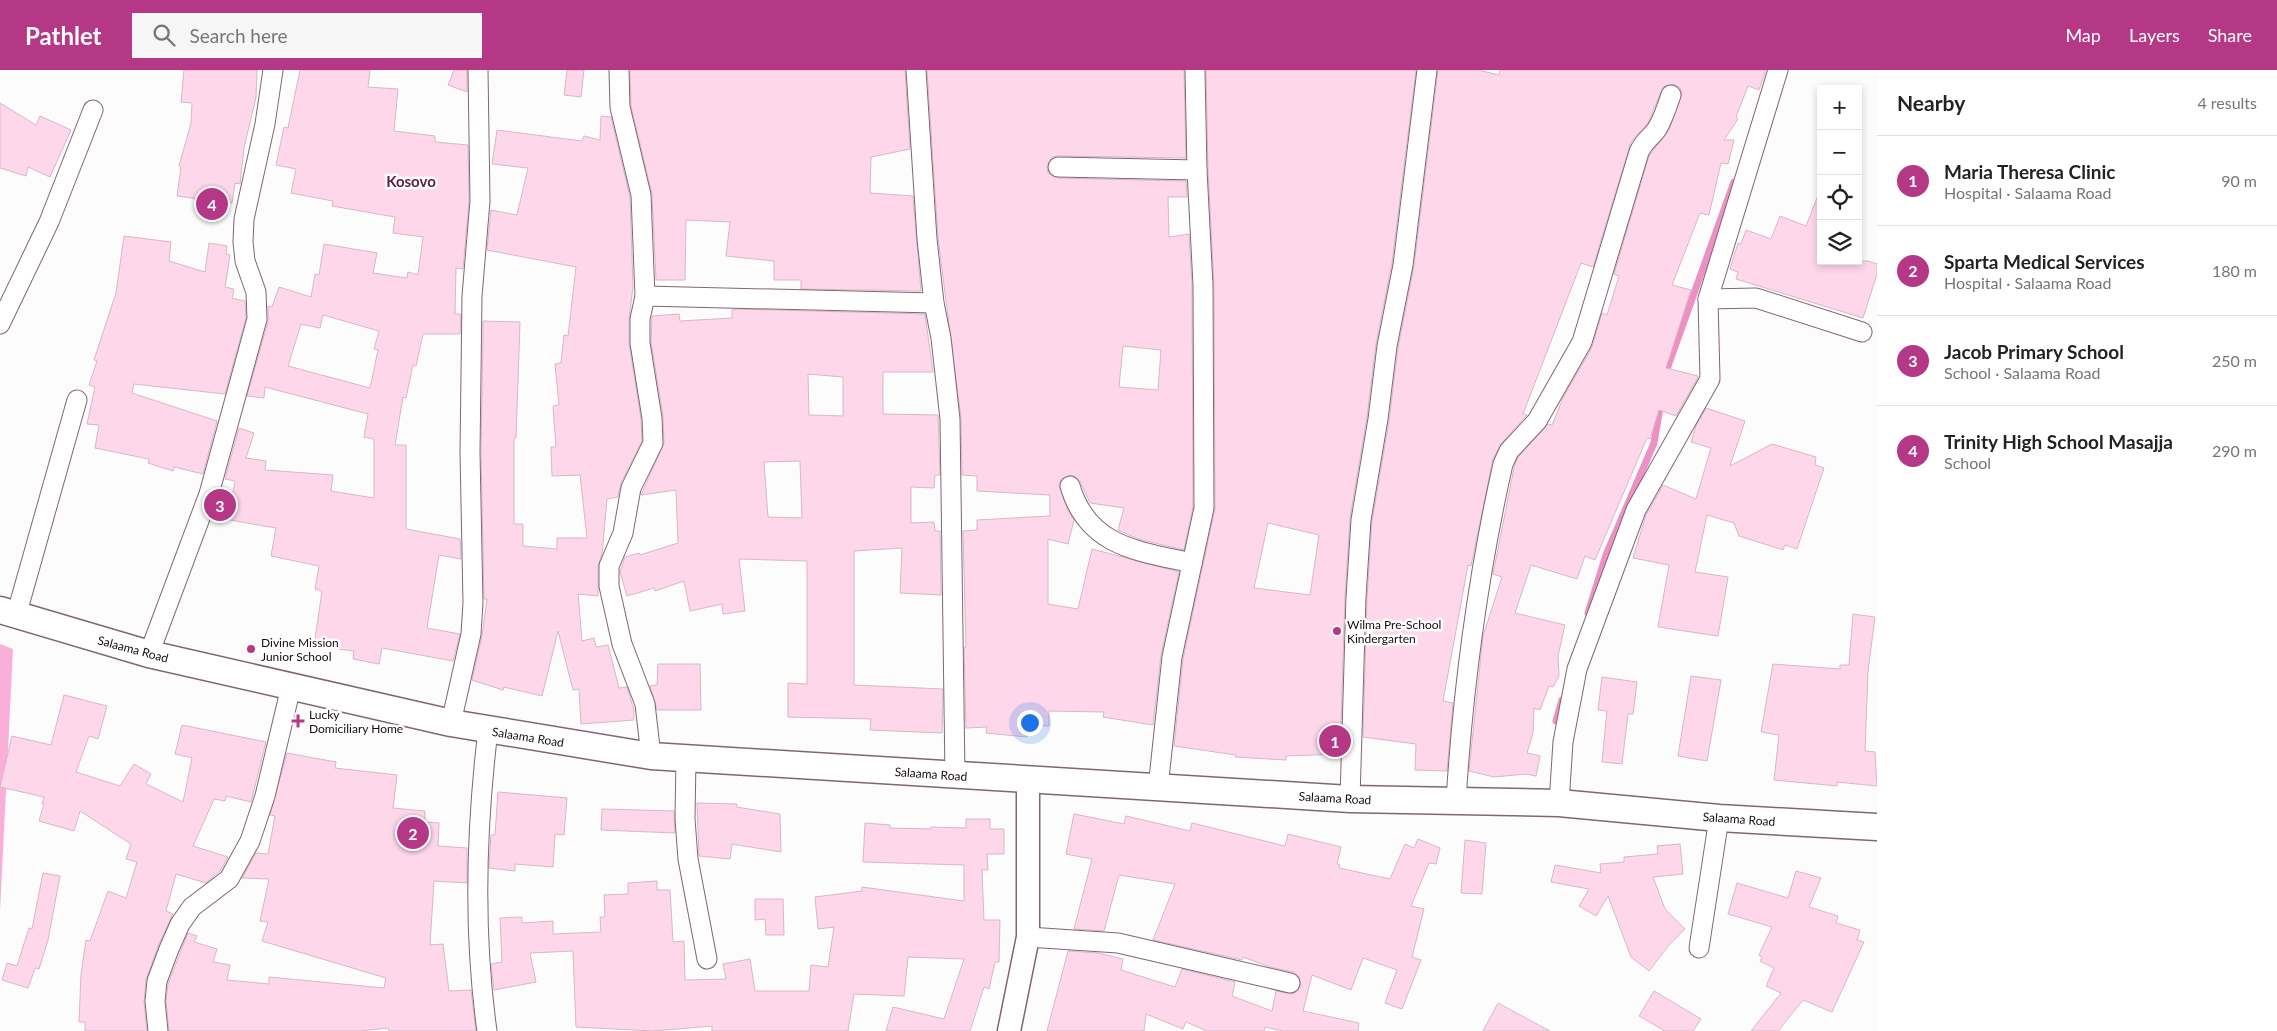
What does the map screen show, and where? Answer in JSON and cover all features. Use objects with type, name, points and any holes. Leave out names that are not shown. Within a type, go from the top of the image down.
[{"type":"main road","name":"Salaama Road","points":[[8,613],[149,654],[451,723],[651,756],[1350,799],[1559,802],[1719,818],[1877,827]]},
{"type":"street","points":[[149,654],[212,485],[257,320],[256,292],[245,261],[243,242],[244,219],[265,124],[273,70]]},
{"type":"street","points":[[451,723],[471,634],[473,603],[470,452],[472,296],[480,201],[478,70]]},
{"type":"street","points":[[619,70],[620,107],[641,195],[645,296],[640,319],[640,343],[652,418],[653,443],[632,488],[623,533],[609,566],[609,586],[622,644],[645,704],[651,756]]},
{"type":"street","points":[[916,70],[934,303],[941,338],[950,419],[955,776]]},
{"type":"street","points":[[1158,788],[1172,657],[1201,525],[1204,498],[1203,285],[1197,170],[1196,70]]},
{"type":"street","points":[[1350,799],[1356,596],[1362,520],[1387,346],[1403,264],[1426,70]]},
{"type":"street","points":[[1559,802],[1563,742],[1577,669],[1636,510],[1710,379],[1708,299],[1778,70]]},
{"type":"street","points":[[1456,801],[1466,673],[1476,602],[1502,464],[1509,452],[1537,421],[1582,342],[1639,152],[1644,141],[1655,133],[1671,95]]},
{"type":"street","points":[[0,324],[49,222],[92,110]]},
{"type":"street","points":[[1058,167],[1197,170]]},
{"type":"street","points":[[645,296],[934,303]]},
{"type":"street","points":[[1708,299],[1756,298],[1862,332]]},
{"type":"street","points":[[8,613],[77,400]]},
{"type":"street","points":[[1070,486],[1074,499],[1086,519],[1116,544],[1192,563]]},
{"type":"street","points":[[158,1031],[155,1000],[157,980],[180,924],[192,907],[229,878],[250,841],[265,796],[291,687]]},
{"type":"street","points":[[487,1031],[480,976],[478,871],[480,808],[488,730]]},
{"type":"street","points":[[686,759],[685,820],[688,859],[707,959]]},
{"type":"street","points":[[1009,1031],[1028,937],[1028,780]]},
{"type":"street","points":[[1699,948],[1719,818]]},
{"type":"street","points":[[1028,937],[1118,943],[1290,984]]},
{"type":"shaded area","points":[[0,644],[13,649],[0,911]]},
{"type":"building","points":[[184,70],[257,70],[256,97],[244,148],[240,184],[235,183],[232,203],[177,196],[181,167],[179,166],[191,123],[192,103],[181,102]]},
{"type":"building","points":[[300,70],[370,70],[368,87],[398,89],[394,131],[435,136],[435,142],[468,145],[469,201],[463,269],[456,268],[455,314],[461,314],[460,334],[423,334],[416,366],[413,365],[406,398],[403,397],[395,445],[406,445],[406,529],[460,539],[461,559],[439,555],[427,628],[460,634],[453,661],[382,648],[379,664],[353,659],[354,651],[314,646],[322,591],[315,589],[319,566],[271,556],[276,528],[230,520],[235,499],[232,498],[235,481],[225,479],[239,428],[254,433],[246,458],[266,461],[265,470],[333,475],[331,491],[374,498],[374,439],[364,437],[368,414],[265,387],[264,398],[247,396],[268,322],[268,306],[272,307],[279,287],[311,297],[315,274],[319,275],[324,244],[377,253],[373,273],[407,278],[408,272],[418,275],[423,237],[393,233],[395,217],[332,206],[333,201],[291,193],[296,169],[276,165],[284,127],[288,128]],"holes":[[[323,315],[379,331],[374,349],[378,350],[370,388],[288,366],[301,324],[320,328]]]},
{"type":"building","points":[[454,70],[467,70],[467,92],[448,85]]},
{"type":"building","points":[[567,70],[584,70],[581,97],[564,95]]},
{"type":"building","points":[[630,70],[905,70],[910,149],[871,157],[870,193],[913,196],[921,291],[801,289],[801,280],[774,280],[774,261],[726,256],[730,222],[686,220],[685,280],[656,280],[652,194],[631,106]]},
{"type":"building","points":[[927,70],[1184,70],[1186,158],[1058,156],[1052,157],[1047,166],[1048,173],[1058,178],[1186,181],[1187,197],[1168,197],[1169,237],[1189,234],[1192,285],[1193,507],[1184,550],[1138,539],[1118,530],[1124,508],[1090,503],[1080,481],[1071,475],[1061,479],[1059,485],[1068,511],[1074,520],[1068,544],[1048,539],[1048,604],[1078,609],[1092,549],[1179,572],[1161,655],[1153,725],[1103,717],[1104,712],[1049,711],[1049,726],[1028,725],[1027,737],[986,733],[987,727],[966,728],[963,531],[977,530],[977,520],[1050,516],[1050,495],[977,491],[977,476],[962,475],[961,418],[938,238]],"holes":[[[1123,346],[1161,350],[1158,390],[1119,387]]]},
{"type":"building","points":[[1206,70],[1416,70],[1392,263],[1376,344],[1367,417],[1350,518],[1345,597],[1340,754],[1286,756],[1286,760],[1235,757],[1236,755],[1174,746],[1183,659],[1215,508],[1214,285],[1208,170]],"holes":[[[1268,523],[1319,535],[1310,595],[1254,588]]]},
{"type":"building","points":[[1438,70],[1478,70],[1499,75],[1500,70],[1766,70],[1759,90],[1748,86],[1736,117],[1738,119],[1724,140],[1734,140],[1728,164],[1721,163],[1709,215],[1700,213],[1672,285],[1691,290],[1666,368],[1698,376],[1697,379],[1676,416],[1659,410],[1650,439],[1647,438],[1595,560],[1585,556],[1577,579],[1531,565],[1515,613],[1565,625],[1558,656],[1559,676],[1553,687],[1549,686],[1540,710],[1534,708],[1533,733],[1527,753],[1540,756],[1536,776],[1526,774],[1494,777],[1469,771],[1483,636],[1502,577],[1493,574],[1514,468],[1518,457],[1548,424],[1552,425],[1563,398],[1592,347],[1602,313],[1607,315],[1619,276],[1614,274],[1649,156],[1669,130],[1682,93],[1680,88],[1674,84],[1663,87],[1648,123],[1631,142],[1593,267],[1581,263],[1523,414],[1527,415],[1501,444],[1493,459],[1471,566],[1468,565],[1443,701],[1453,703],[1447,771],[1415,770],[1416,744],[1363,737],[1367,598],[1372,521],[1389,421],[1398,348],[1414,266]]},
{"type":"building","points":[[0,103],[36,125],[40,116],[71,130],[50,177],[28,167],[26,176],[0,168]]},
{"type":"building","points":[[601,116],[611,117],[630,197],[633,287],[629,319],[629,343],[641,419],[642,441],[621,483],[618,497],[607,499],[602,554],[598,566],[598,596],[578,594],[582,641],[594,638],[596,647],[608,645],[619,688],[627,687],[634,710],[634,720],[581,724],[579,689],[573,690],[558,631],[542,696],[504,687],[503,690],[472,680],[482,636],[487,599],[484,599],[481,452],[483,321],[520,322],[516,438],[514,438],[514,524],[523,524],[523,546],[557,549],[557,538],[587,538],[580,475],[552,476],[551,447],[556,447],[553,406],[559,405],[555,364],[561,363],[564,335],[568,336],[576,267],[487,250],[491,210],[517,215],[528,168],[492,164],[497,130],[582,141],[584,136],[600,140]]},
{"type":"building","points":[[1817,198],[1817,265],[1862,265],[1862,261],[1877,264],[1877,274],[1863,318],[1736,279],[1738,272],[1730,269],[1738,243],[1741,244],[1746,230],[1771,239],[1780,216],[1806,226]]},
{"type":"building","points":[[124,236],[171,242],[169,261],[205,272],[209,243],[227,246],[226,254],[230,255],[225,287],[234,289],[232,298],[245,301],[246,318],[225,394],[134,384],[132,393],[217,421],[203,474],[174,467],[173,471],[148,463],[149,459],[95,448],[99,425],[87,424],[95,387],[89,385],[97,361],[94,360],[116,293]]},
{"type":"building","points":[[732,310],[925,314],[933,372],[883,372],[883,414],[938,415],[940,475],[935,475],[934,488],[911,487],[911,523],[934,522],[935,531],[940,531],[941,595],[900,593],[902,548],[854,551],[854,685],[943,689],[942,733],[870,730],[871,719],[788,717],[788,683],[807,684],[807,561],[739,559],[745,611],[723,614],[722,604],[690,611],[684,581],[655,591],[654,588],[627,596],[620,572],[625,557],[639,553],[640,555],[678,543],[676,490],[641,495],[664,443],[663,416],[651,342],[652,316],[679,314],[680,321],[732,318]],"holes":[[[808,374],[843,377],[843,416],[809,415]],[[800,461],[802,518],[768,517],[764,462]]]},
{"type":"building","points":[[1706,408],[1745,421],[1730,466],[1772,444],[1816,457],[1815,465],[1824,468],[1797,549],[1785,545],[1783,550],[1739,536],[1734,523],[1707,515],[1695,572],[1728,577],[1718,636],[1658,627],[1669,565],[1633,558],[1646,515],[1663,485],[1696,499],[1711,448],[1691,442],[1696,426]]},
{"type":"building","points":[[1853,614],[1875,617],[1868,671],[1865,751],[1875,752],[1877,786],[1837,782],[1837,786],[1774,780],[1779,735],[1761,732],[1773,664],[1840,669],[1840,665],[1849,665]]},
{"type":"building","points":[[658,664],[700,664],[701,710],[657,710],[650,686],[657,685]]},
{"type":"building","points":[[1691,676],[1721,680],[1707,761],[1678,756]]},
{"type":"building","points":[[1602,677],[1637,682],[1633,714],[1628,714],[1622,764],[1602,762],[1607,711],[1598,710]]},
{"type":"building","points":[[64,695],[107,706],[98,739],[89,736],[76,772],[120,786],[134,764],[151,774],[146,784],[183,802],[192,758],[175,754],[182,725],[266,742],[251,802],[226,796],[225,801],[214,799],[193,846],[228,857],[220,871],[206,883],[176,874],[166,911],[173,914],[159,944],[146,980],[144,1002],[147,1031],[85,1031],[85,1022],[79,1022],[81,974],[86,940],[90,941],[108,891],[126,898],[137,862],[126,859],[131,844],[80,811],[74,831],[39,821],[44,797],[0,787],[12,736],[51,745]]},
{"type":"building","points":[[287,753],[336,762],[335,768],[397,775],[393,808],[425,811],[425,822],[439,823],[438,846],[467,848],[467,883],[434,881],[430,945],[443,944],[449,991],[471,990],[476,1031],[389,1031],[388,1028],[361,1031],[169,1031],[166,1001],[168,984],[188,933],[197,936],[194,942],[217,949],[213,962],[230,965],[227,980],[269,984],[269,977],[384,988],[386,978],[262,941],[268,922],[260,921],[269,879],[242,878],[256,853],[268,854],[275,816],[270,815]]},
{"type":"building","points":[[498,792],[567,798],[564,835],[555,834],[553,867],[515,864],[515,871],[489,868],[491,835],[495,835]]},
{"type":"building","points":[[697,803],[737,804],[736,807],[780,814],[781,852],[732,844],[730,859],[699,856]]},
{"type":"building","points":[[602,809],[674,811],[675,833],[601,830]]},
{"type":"building","points":[[1074,814],[1124,824],[1126,816],[1190,831],[1192,823],[1285,846],[1288,834],[1341,847],[1337,864],[1340,865],[1339,868],[1390,879],[1405,844],[1414,848],[1418,839],[1440,848],[1436,864],[1429,863],[1411,906],[1424,909],[1412,957],[1421,960],[1402,1009],[1385,1003],[1397,970],[1363,958],[1351,990],[1312,975],[1303,1011],[1359,1023],[1358,1031],[1283,1031],[1265,1027],[1264,1031],[1207,1031],[1186,1022],[1183,1029],[1146,1014],[1144,1031],[1047,1031],[1068,951],[1098,953],[1123,959],[1121,970],[1175,987],[1182,969],[1235,982],[1232,996],[1272,1011],[1276,991],[1293,994],[1298,991],[1301,985],[1298,975],[1293,972],[1270,967],[1243,957],[1242,960],[1153,940],[1175,884],[1119,875],[1104,931],[1074,929],[1092,859],[1066,854]]},
{"type":"building","points":[[966,819],[990,819],[990,829],[1004,829],[1004,854],[987,854],[988,870],[982,870],[984,920],[1000,920],[999,962],[995,962],[989,989],[984,987],[970,1031],[886,1031],[893,1007],[944,1019],[964,959],[908,957],[904,996],[854,994],[848,1031],[712,1031],[712,1026],[653,1031],[576,1027],[573,951],[530,953],[536,982],[494,990],[491,964],[502,962],[500,918],[522,917],[522,923],[553,921],[553,934],[601,932],[600,917],[605,917],[604,895],[628,894],[628,883],[657,881],[657,890],[670,890],[673,942],[684,941],[685,980],[726,979],[723,964],[750,959],[755,991],[809,991],[811,965],[828,967],[834,927],[818,929],[815,897],[862,891],[862,887],[964,901],[964,865],[863,862],[865,823],[890,825],[890,828],[966,828]]},
{"type":"building","points":[[1465,840],[1486,843],[1482,894],[1461,893]]},
{"type":"building","points":[[1680,844],[1683,874],[1653,877],[1665,909],[1685,929],[1669,945],[1649,971],[1631,957],[1608,896],[1596,916],[1579,906],[1589,889],[1551,882],[1555,865],[1601,873],[1600,864],[1624,862],[1624,857],[1658,854],[1657,846]]},
{"type":"building","points":[[1796,871],[1821,878],[1809,907],[1838,916],[1836,923],[1860,930],[1857,940],[1864,942],[1832,1012],[1803,1000],[1778,1031],[1751,1031],[1781,993],[1766,986],[1774,968],[1760,961],[1762,957],[1759,955],[1772,927],[1728,914],[1737,883],[1788,898]]},
{"type":"building","points":[[43,873],[60,876],[48,940],[39,969],[35,968],[28,988],[2,980],[7,963],[17,966],[29,928],[32,929]]},
{"type":"building","points":[[755,899],[783,899],[784,935],[766,935],[765,919],[755,920]]},
{"type":"building","points":[[1654,991],[1701,1019],[1693,1031],[1665,1031],[1639,1016]]},
{"type":"building","points":[[1498,1003],[1550,1031],[1483,1031]]},
{"type":"waterway","points":[[1666,377],[1668,366],[1734,182]]},
{"type":"waterway","points":[[1588,613],[1606,555],[1654,443],[1661,402]]},
{"type":"waterway","points":[[1556,721],[1562,700]]},
{"type":"place","name":"Trinity High School Masajja","points":[[212,204]]},
{"type":"place","name":"Jacob Primary School","points":[[220,505]]},
{"type":"place","name":"Wilma Pre-School Kindergarten","points":[[1337,631]]},
{"type":"place","name":"Divine Mission Junior School","points":[[251,649]]},
{"type":"place","name":"Lucky Domiciliary Home","points":[[298,721]]},
{"type":"place","name":"Maria Theresa Clinic","points":[[1335,741]]},
{"type":"place","name":"Sparta Medical Services","points":[[413,833]]},
{"type":"district","name":"Kosovo","points":[[411,181]]}]
